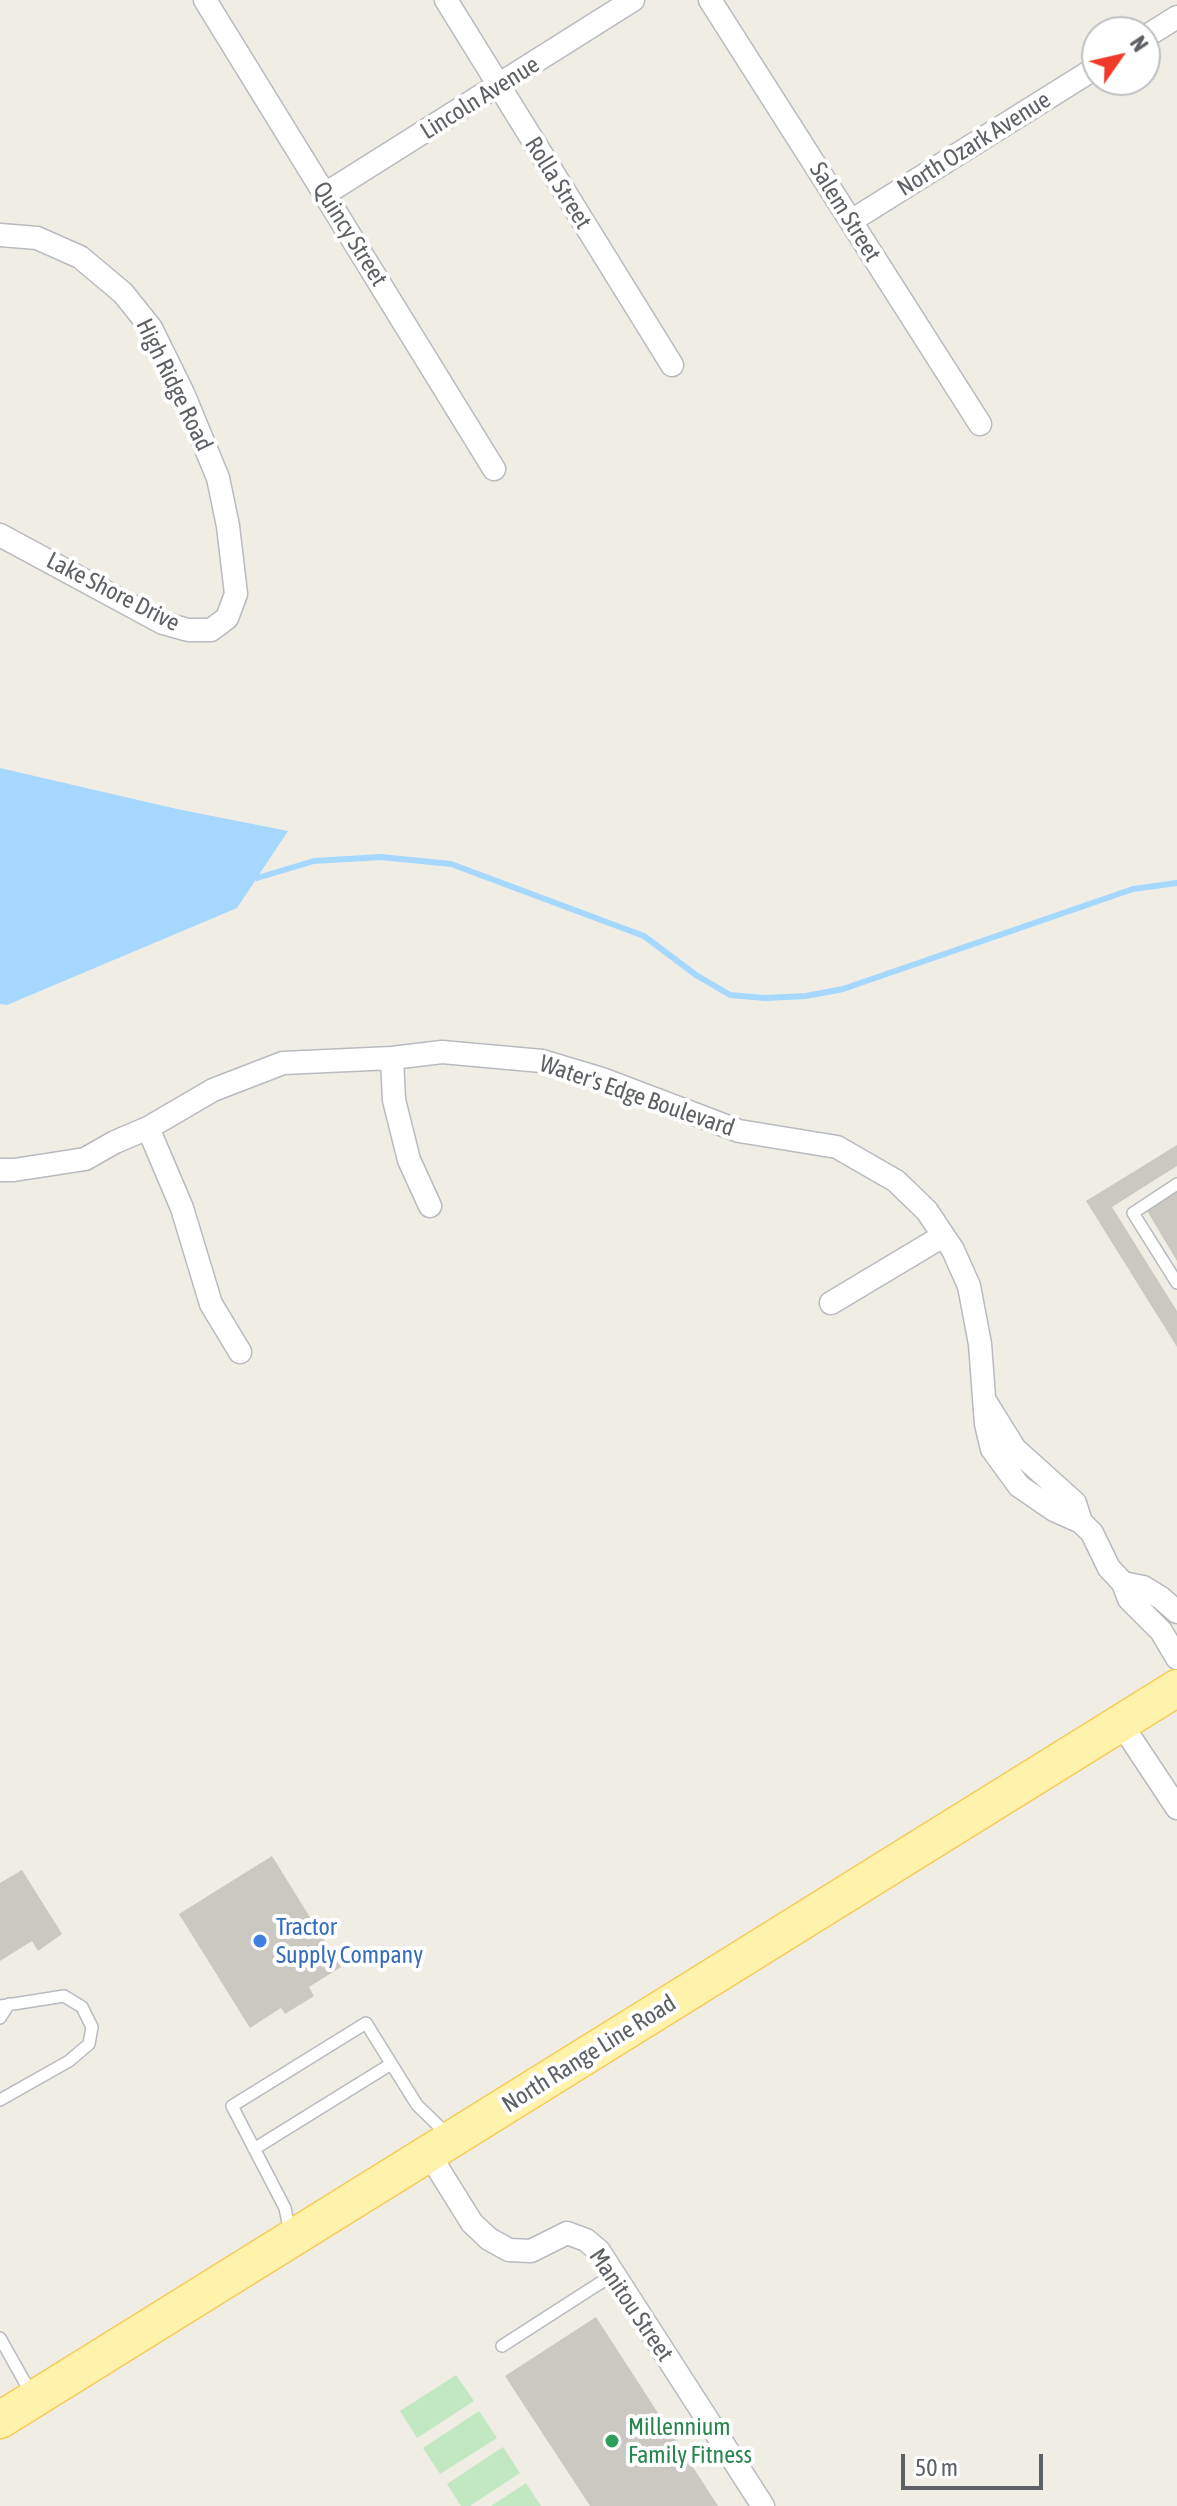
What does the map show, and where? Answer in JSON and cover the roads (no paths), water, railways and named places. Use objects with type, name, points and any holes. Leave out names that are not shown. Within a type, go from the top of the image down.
[{"type":"main road","name":"North Range Line Road","points":[[0,2420],[1177,1688]]},
{"type":"street","name":"Quincy Street","points":[[205,0],[494,469]]},
{"type":"street","name":"Rolla Street","points":[[446,0],[672,365]]},
{"type":"street","name":"Lincoln Avenue","points":[[325,194],[633,0]]},
{"type":"street","name":"Salem Street","points":[[710,0],[980,424]]},
{"type":"street","name":"North Ozark Avenue","points":[[851,221],[1081,77]]},
{"type":"street","name":"High Ridge Road","points":[[0,235],[37,238],[80,257],[123,293],[151,328],[183,393],[218,478],[228,526],[236,594],[227,618]]},
{"type":"street","name":"Lake Shore Drive","points":[[0,535],[163,623],[188,630],[211,630],[227,618]]},
{"type":"street","name":"Water's Edge Boulevard","points":[[0,1170],[85,1159],[148,1128],[213,1090],[283,1063],[392,1058],[442,1052],[542,1061],[615,1084],[739,1131],[837,1147],[896,1181],[927,1211],[953,1250],[969,1286],[980,1344],[986,1424],[992,1449],[1019,1486],[1054,1510],[1081,1522],[1092,1533],[1109,1568],[1123,1583],[1129,1599],[1161,1631],[1177,1658]]},
{"type":"street","points":[[392,1058],[394,1100],[409,1160],[430,1206]]},
{"type":"street","points":[[148,1128],[182,1208],[211,1304],[240,1352]]},
{"type":"street","points":[[831,1303],[943,1236]]},
{"type":"street","points":[[1123,1583],[1143,1587],[1177,1612]]},
{"type":"street","points":[[1120,1722],[1177,1808]]},
{"type":"street","name":"Manitou Street","points":[[441,2147],[472,2223],[489,2239],[509,2250],[531,2251],[567,2233],[586,2240],[599,2251],[763,2506]]},
{"type":"lane","points":[[1177,1184],[1133,1213],[1177,1283]]},
{"type":"lane","points":[[0,2018],[5,2005],[64,1996],[82,2007],[92,2027],[89,2044],[69,2061],[0,2100]]},
{"type":"lane","points":[[291,2240],[285,2208],[232,2106],[366,2023],[441,2147]]},
{"type":"lane","points":[[254,2149],[391,2064]]},
{"type":"lane","points":[[502,2346],[614,2274]]},
{"type":"lane","points":[[0,2338],[34,2399]]},
{"type":"water","points":[[0,768],[288,831],[237,908],[7,1005],[0,1004]]},
{"type":"waterway","points":[[257,878],[314,861],[381,857],[451,864],[644,936],[696,975],[730,995],[765,998],[806,996],[843,989],[1133,889],[1177,883]]},
{"type":"place","name":"Tractor Supply Company","points":[[260,1941]]},
{"type":"place","name":"Millennium Family Fitness","points":[[612,2441]]}]
